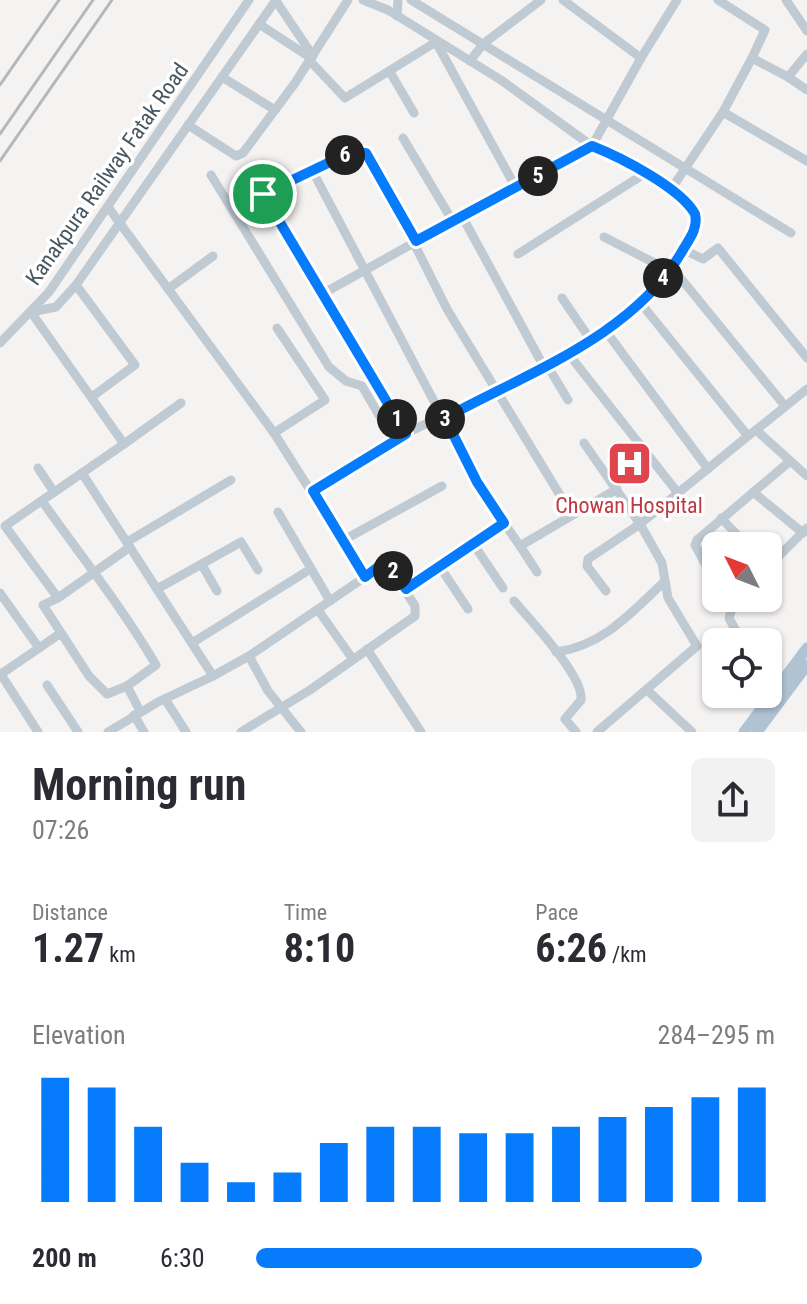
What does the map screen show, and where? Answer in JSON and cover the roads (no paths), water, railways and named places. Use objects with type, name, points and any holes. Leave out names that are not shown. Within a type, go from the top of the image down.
[{"type":"main road","points":[[744,732],[807,648]]},
{"type":"main road","points":[[757,732],[807,665]]},
{"type":"street","name":"Kanakpura Railway Fatak Road","points":[[31,312],[108,207],[249,0]]},
{"type":"street","name":"Kanakpura Railway Fatak Road","points":[[31,312],[56,307],[76,285],[276,0]]},
{"type":"street","points":[[276,0],[311,58],[345,98],[436,42]]},
{"type":"street","points":[[188,125],[240,155],[275,110],[348,0]]},
{"type":"street","points":[[313,491],[406,434],[445,418],[546,366],[605,330],[671,271],[694,230],[695,214],[691,206],[670,191],[616,156],[592,146],[470,61],[397,16],[363,0]]},
{"type":"street","points":[[397,16],[398,0]]},
{"type":"street","points":[[411,0],[791,233]]},
{"type":"street","points":[[563,0],[641,58]]},
{"type":"street","points":[[786,0],[807,31]]},
{"type":"street","points":[[470,61],[483,44],[538,1]]},
{"type":"street","points":[[324,293],[592,146],[674,1]]},
{"type":"street","points":[[670,191],[723,112],[765,30],[722,1]]},
{"type":"street","points":[[259,24],[311,58]]},
{"type":"street","points":[[436,42],[516,188]]},
{"type":"street","points":[[788,77],[807,54]]},
{"type":"street","points":[[752,58],[807,90]]},
{"type":"street","points":[[390,72],[414,113]]},
{"type":"street","points":[[222,77],[275,110]]},
{"type":"street","points":[[723,112],[807,161]]},
{"type":"street","points":[[403,138],[457,218],[568,400]]},
{"type":"street","points":[[230,205],[263,194],[349,153],[366,153],[416,241],[447,309],[572,515]]},
{"type":"street","points":[[312,170],[477,482],[537,572]]},
{"type":"street","points":[[518,254],[644,174]]},
{"type":"street","points":[[211,175],[329,367],[346,381],[362,386],[394,441]]},
{"type":"street","points":[[263,194],[324,293],[376,389],[406,434]]},
{"type":"street","points":[[108,207],[274,433],[365,577]]},
{"type":"street","points":[[604,237],[671,271],[687,285],[785,406]]},
{"type":"street","points":[[684,250],[703,259],[718,248],[807,358]]},
{"type":"street","points":[[168,289],[213,256]]},
{"type":"street","points":[[76,285],[135,365],[93,396]]},
{"type":"street","points":[[562,298],[590,339]]},
{"type":"street","points":[[639,301],[752,433],[807,476]]},
{"type":"street","points":[[0,343],[31,312],[124,444]]},
{"type":"street","points":[[274,433],[325,400],[277,328]]},
{"type":"street","points":[[605,330],[708,469]]},
{"type":"street","points":[[567,352],[678,493]]},
{"type":"street","points":[[606,591],[587,562],[640,524],[807,389]]},
{"type":"street","points":[[58,598],[3,522],[42,501],[181,403]]},
{"type":"street","points":[[584,443],[658,552],[668,598],[697,646],[597,732]]},
{"type":"street","points":[[705,532],[789,462]]},
{"type":"street","points":[[38,468],[54,492]]},
{"type":"street","points":[[82,473],[213,676]]},
{"type":"street","points":[[42,501],[92,574],[118,602],[156,665],[127,686],[107,694],[101,691],[43,605],[58,598],[92,574],[129,545],[231,480]]},
{"type":"street","points":[[342,541],[442,486]]},
{"type":"street","points":[[520,546],[617,489]]},
{"type":"street","points":[[753,492],[805,531],[782,553]]},
{"type":"street","points":[[278,512],[309,570],[330,601]]},
{"type":"street","points":[[721,518],[734,532]]},
{"type":"street","points":[[406,589],[504,523]]},
{"type":"street","points":[[702,534],[695,545],[702,558]]},
{"type":"street","points":[[157,589],[241,542],[258,570]]},
{"type":"street","points":[[474,545],[503,588]]},
{"type":"street","points":[[202,565],[217,591]]},
{"type":"street","points":[[108,732],[137,713],[249,656],[378,567],[389,565],[415,606],[415,616],[241,732]]},
{"type":"street","points":[[440,567],[468,609]]},
{"type":"street","points":[[192,643],[309,570]]},
{"type":"street","points":[[556,652],[581,648],[603,637],[665,581]]},
{"type":"street","points":[[0,593],[39,648]]},
{"type":"street","points":[[514,601],[556,652],[582,694],[565,719],[576,732]]},
{"type":"street","points":[[318,610],[352,658]]},
{"type":"street","points":[[38,732],[0,674],[61,633]]},
{"type":"street","points":[[367,649],[421,732]]},
{"type":"street","points":[[249,656],[281,708],[301,732]]},
{"type":"street","points":[[47,685],[78,732]]},
{"type":"street","points":[[127,686],[144,732]]},
{"type":"street","points":[[647,690],[692,732]]},
{"type":"street","points":[[165,699],[186,732]]},
{"type":"railway","points":[[0,85],[59,0]]},
{"type":"railway","points":[[0,134],[93,0]]},
{"type":"railway","points":[[0,161],[112,0]]},
{"type":"place","name":"Chowan Hospital","points":[[629,464]]}]
